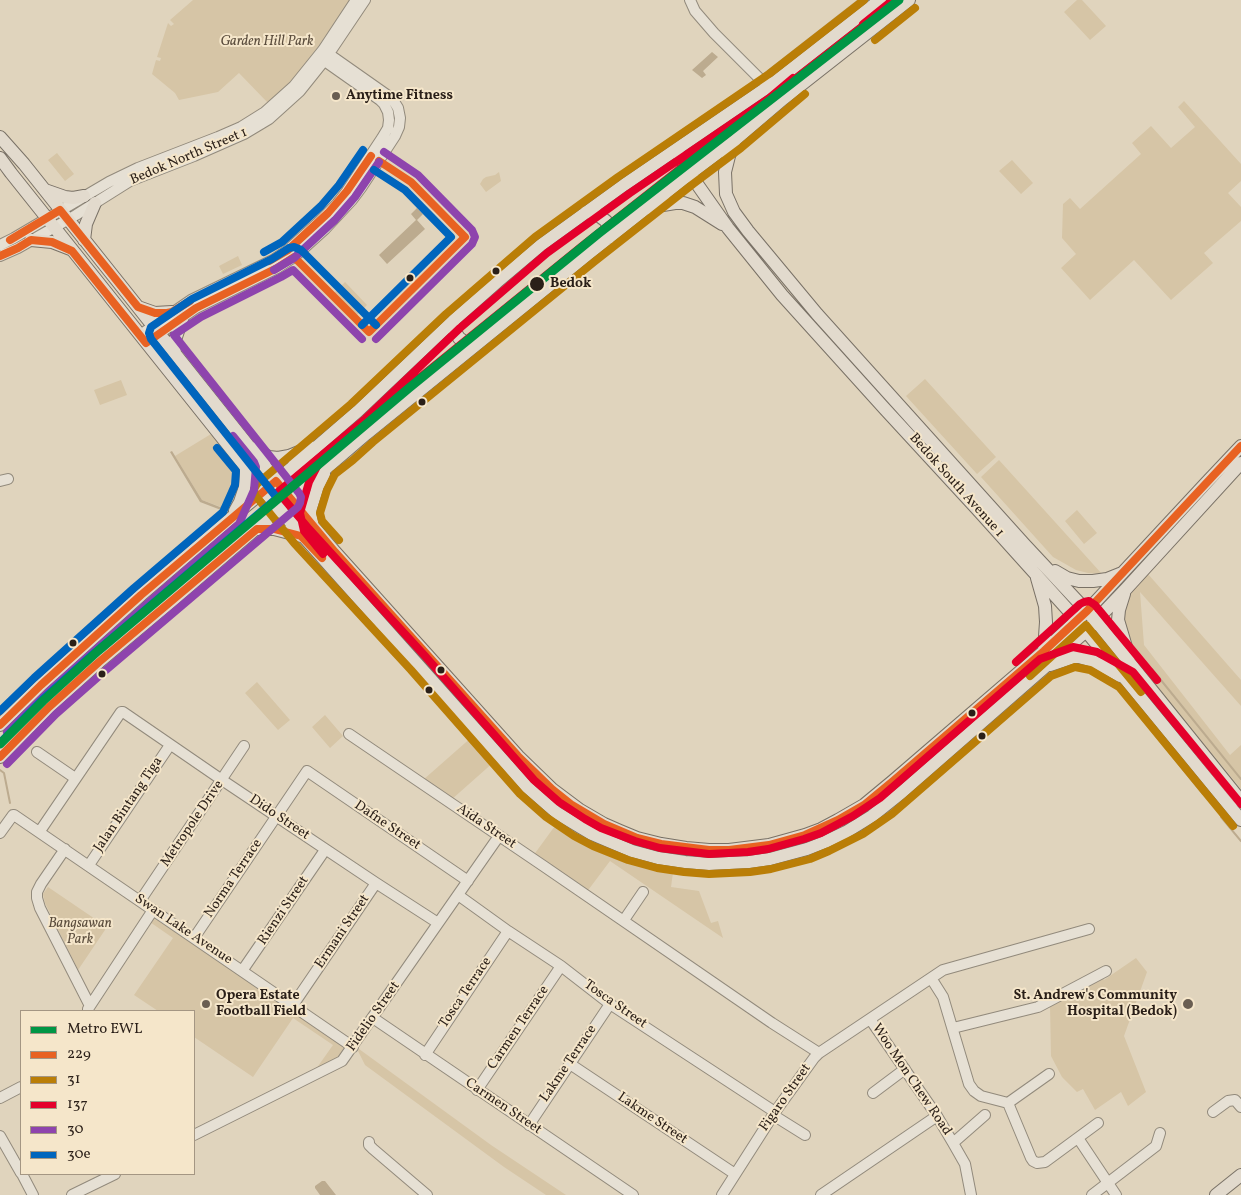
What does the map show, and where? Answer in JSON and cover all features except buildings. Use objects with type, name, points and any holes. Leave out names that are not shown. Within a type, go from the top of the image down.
[{"type":"main road","points":[[0,725],[41,685],[142,594],[358,411],[497,282],[586,212],[776,82],[880,0]]},
{"type":"main road","points":[[0,757],[49,707],[99,662],[327,468],[639,213],[735,140],[783,99],[909,0]]},
{"type":"main road","points":[[0,137],[45,190],[313,526],[518,756],[552,789],[572,805],[604,824],[637,838],[686,848],[709,850],[752,848],[805,835],[859,808],[878,795],[1077,620],[1092,616],[1126,589],[1241,463]]},
{"type":"main road","name":"Bedok South Avenue 1","points":[[735,140],[725,172],[726,194],[734,212],[748,231],[817,314],[1040,570],[1077,620],[1241,820]]},
{"type":"main road","name":"Bedok South Avenue 1","points":[[676,150],[690,174],[728,228],[806,323],[977,508],[1040,570],[1092,616],[1241,801]]},
{"type":"main road","points":[[0,158],[279,510],[418,663],[527,787],[568,820],[597,837],[632,851],[672,860],[709,864],[763,860],[807,849],[846,832],[872,816],[886,806],[1086,631],[1092,616],[1124,572],[1241,446]]},
{"type":"main road","points":[[45,190],[65,197],[84,196]]},
{"type":"main road","points":[[84,240],[86,224],[95,203]]},
{"type":"main road","points":[[639,213],[658,206],[684,203],[695,206],[728,228]]},
{"type":"main road","points":[[586,212],[595,213],[606,221],[610,232],[608,238]]},
{"type":"main road","points":[[32,240],[52,242],[72,250]]},
{"type":"main road","points":[[138,307],[155,313],[178,314],[174,343],[175,354]]},
{"type":"main road","points":[[453,321],[454,330],[459,338],[474,346]]},
{"type":"main road","points":[[246,444],[269,457],[278,458],[288,456],[323,441]]},
{"type":"main road","points":[[231,518],[245,487],[246,468]]},
{"type":"main road","points":[[313,526],[310,513],[311,508],[318,486],[327,468]]},
{"type":"main road","points":[[257,529],[274,529],[301,536]]},
{"type":"main road","points":[[1044,651],[1046,622],[1040,570],[1079,581],[1093,582],[1124,572]]},
{"type":"main road","points":[[1126,589],[1119,610],[1118,620],[1131,664]]},
{"type":"main road","points":[[142,594],[153,600],[156,614]]},
{"type":"main road","points":[[1046,667],[1078,657],[1092,661],[1126,679]]},
{"type":"main road","points":[[1216,1195],[1241,1175]]},
{"type":"main road","points":[[1224,1195],[1241,1181]]},
{"type":"street","name":"Bedok North Street 1","points":[[50,223],[64,214],[84,196],[109,182],[138,168],[241,127],[265,112],[284,96],[323,56],[356,0]]},
{"type":"street","name":"Bedok North Street 1","points":[[64,214],[95,203],[140,176],[194,156],[244,134],[259,125],[295,97],[365,0]]},
{"type":"street","points":[[689,0],[695,11],[714,33],[760,79],[768,83],[776,82]]},
{"type":"street","points":[[689,0],[695,15],[752,81],[755,88],[755,96]]},
{"type":"street","points":[[143,339],[178,314],[191,300],[273,260],[288,250],[319,222],[347,191],[382,138],[389,122],[385,106],[380,100],[323,56]]},
{"type":"street","points":[[0,256],[32,240],[50,223]]},
{"type":"street","points":[[0,245],[50,223]]},
{"type":"street","name":"Dido Street","points":[[75,778],[122,712],[125,713],[325,850],[438,923]]},
{"type":"street","name":"Aida Street","points":[[349,734],[624,920],[772,1023],[819,1053]]},
{"type":"street","name":"Jalan Bintang Tiga","points":[[89,865],[170,745]]},
{"type":"street","name":"Metropole Drive","points":[[140,901],[244,746]]},
{"type":"street","points":[[37,752],[75,778],[40,831]]},
{"type":"street","name":"Norma Terrace","points":[[194,938],[307,771]]},
{"type":"street","name":"Dafne Street","points":[[307,771],[468,881]]},
{"type":"street","name":"Swan Lake Avenue","points":[[0,833],[14,815],[353,1047]]},
{"type":"street","name":"Fidelio Street","points":[[195,1135],[341,1062],[499,836]]},
{"type":"street","points":[[65,849],[41,884],[37,892],[37,898],[88,1008]]},
{"type":"street","name":"Rienzi Street","points":[[242,971],[325,850]]},
{"type":"street","name":"Ermani Street","points":[[293,1006],[376,883]]},
{"type":"street","points":[[624,920],[643,892]]},
{"type":"street","name":"Tosca Street","points":[[458,895],[561,966],[610,1004],[805,1135]]},
{"type":"street","points":[[88,1008],[153,910]]},
{"type":"street","name":"Woo Mon Chew Road","points":[[972,1195],[965,1164],[953,1143],[937,1116],[870,1019],[943,970],[1088,929]]},
{"type":"street","name":"Tosca Terrace","points":[[425,1055],[508,931]]},
{"type":"street","name":"Carmen Terrace","points":[[477,1090],[561,966]]},
{"type":"street","points":[[952,1028],[1038,1008],[1106,971]]},
{"type":"street","points":[[931,978],[942,997],[970,1088],[977,1094],[1008,1103]]},
{"type":"street","name":"Lakme Terrace","points":[[529,1125],[610,1004]]},
{"type":"street","name":"Carmen Street","points":[[373,1018],[633,1195]]},
{"type":"street","name":"Figaro Street","points":[[722,1195],[774,1114],[814,1058],[870,1019]]},
{"type":"street","name":"Lakme Street","points":[[570,1064],[735,1174]]},
{"type":"street","points":[[874,1093],[905,1069]]},
{"type":"street","points":[[1008,1103],[1049,1074]]},
{"type":"street","points":[[0,1098],[20,1088]]},
{"type":"street","points":[[1213,1112],[1228,1101],[1235,1100],[1241,1107]]},
{"type":"street","points":[[1008,1103],[1031,1158],[1037,1163],[1045,1162],[1098,1123]]},
{"type":"street","points":[[953,1143],[985,1115]]},
{"type":"street","points":[[821,1195],[937,1116]]},
{"type":"street","points":[[1092,1195],[1156,1146],[1160,1133]]},
{"type":"street","points":[[0,1136],[17,1156]]},
{"type":"street","points":[[1078,1138],[1116,1195]]},
{"type":"street","points":[[369,1142],[369,1145],[426,1195]]},
{"type":"street","points":[[23,1175],[33,1195]]},
{"type":"street","points":[[72,1195],[113,1175]]},
{"type":"green space","name":"Garden Hill Park","points":[[193,0],[350,0],[318,47],[290,82],[268,103],[239,73],[218,92],[179,100],[175,93],[152,74],[156,60],[160,61],[161,58],[157,57],[168,23],[171,26],[174,24],[170,20]]},
{"type":"green space","points":[[1077,0],[1082,0],[1106,26],[1090,40],[1064,12]]},
{"type":"green space","points":[[1184,101],[1241,164],[1241,181],[1228,193],[1241,207],[1241,221],[1204,253],[1213,263],[1171,300],[1134,260],[1090,300],[1061,268],[1076,254],[1062,238],[1063,204],[1070,198],[1080,209],[1141,154],[1132,143],[1151,126],[1171,148],[1195,127],[1178,107]]},
{"type":"green space","points":[[57,153],[74,174],[65,181],[48,160]]},
{"type":"green space","points":[[1012,160],[1033,183],[1021,194],[999,171]]},
{"type":"green space","points":[[499,172],[501,181],[486,192],[480,184],[483,179]]},
{"type":"green space","points":[[238,256],[242,265],[223,274],[219,266]]},
{"type":"green space","points":[[345,282],[367,305],[354,318],[331,296]]},
{"type":"green space","points":[[925,379],[996,457],[977,474],[906,396]]},
{"type":"green space","points":[[121,380],[127,395],[100,405],[94,390]]},
{"type":"green space","points":[[211,434],[240,469],[238,492],[221,507],[202,500],[175,456]]},
{"type":"green space","points":[[999,460],[1102,574],[1076,570],[1053,557],[981,477]]},
{"type":"green space","points":[[1077,510],[1097,533],[1084,544],[1065,521]]},
{"type":"green space","points":[[1148,574],[1241,680],[1241,706],[1140,592],[1144,645],[1230,755],[1241,745],[1241,789],[1135,660],[1124,621],[1124,611],[1130,593]]},
{"type":"green space","points":[[257,682],[290,720],[278,730],[245,693]]},
{"type":"green space","points":[[325,715],[343,736],[330,748],[312,727]]},
{"type":"green space","points":[[473,736],[495,761],[451,800],[423,780]]},
{"type":"green space","points":[[560,819],[674,865],[671,887],[699,891],[711,923],[718,921],[723,938],[610,861],[586,893],[533,856]]},
{"type":"green space","name":"Bangsawan Park","points":[[48,887],[105,927],[105,930],[78,970],[45,903],[43,894]]},
{"type":"green space","points":[[153,911],[351,1047],[346,1054],[316,1069],[333,1045],[293,1018],[253,1077],[195,1038],[195,1010],[156,1010],[134,995],[173,938],[147,920]]},
{"type":"green space","points":[[1136,958],[1147,972],[1124,1036],[1146,1092],[1128,1106],[1121,1092],[1095,1110],[1083,1089],[1077,1092],[1062,1077],[1051,1056],[1050,1005],[1102,977],[1104,980]]},
{"type":"green space","points":[[359,1049],[491,1145],[566,1195],[546,1195],[504,1167],[365,1065],[358,1051]]},
{"type":"shaded area","points":[[857,0],[866,0],[764,79],[761,75]]},
{"type":"shaded area","points":[[712,52],[718,57],[703,71],[706,75],[702,78],[692,70]]},
{"type":"shaded area","points":[[417,208],[423,214],[417,220],[425,229],[387,264],[379,255],[416,220],[411,214]]},
{"type":"shaded area","points":[[172,451],[202,500],[220,507],[226,502],[228,504],[221,510],[200,502],[170,452]]},
{"type":"shaded area","points":[[325,1181],[336,1195],[320,1195],[315,1186]]},
{"type":"waterway","points":[[1152,669],[1241,779]]},
{"type":"waterway","points":[[1117,688],[1203,794]]},
{"type":"waterway","points":[[0,770],[4,773],[10,803]]},
{"type":"waterway","points":[[1221,817],[1241,841]]},
{"type":"metro line","name":"EWL","points":[[0,744],[43,701],[98,651],[409,388],[598,234],[899,0]]},
{"type":"transit line","name":"31","points":[[864,0],[769,74],[618,177],[535,237],[446,314],[351,404],[257,484],[254,489],[255,495],[294,543],[411,670],[520,794],[546,817],[574,836],[628,860],[657,868],[709,874],[771,869],[810,859],[829,851],[863,834],[892,814],[1051,676],[1075,667],[1090,670],[1119,687],[1233,826]]},
{"type":"transit line","name":"137","points":[[863,24],[893,0]]},
{"type":"transit line","name":"137","points":[[886,8],[781,90],[630,193],[547,253],[460,328],[365,419],[278,492],[534,780],[559,802],[585,819],[601,828],[635,841],[660,848],[709,854],[768,849],[821,833],[853,816],[880,798],[1040,659],[1073,647],[1097,652],[1133,672],[1241,804]]},
{"type":"transit line","name":"31","points":[[875,40],[915,8]]},
{"type":"transit line","name":"137","points":[[323,554],[304,531],[300,513],[309,482],[320,461],[360,426],[582,246],[729,132],[793,78]]},
{"type":"transit line","name":"31","points":[[339,540],[322,521],[320,513],[327,490],[335,474],[594,262],[741,148],[805,94]]},
{"type":"transit line","name":"30e","points":[[264,252],[282,242],[321,206],[339,185],[363,150]]},
{"type":"transit line","name":"30","points":[[376,339],[472,244],[475,237],[472,230],[418,175],[384,152]]},
{"type":"transit line","name":"229","points":[[269,261],[288,250],[328,213],[347,191],[371,156]]},
{"type":"transit line","name":"229","points":[[0,256],[31,240],[52,242],[72,251],[146,343],[196,308],[277,268],[294,257],[369,332],[465,237],[411,182],[379,161]]},
{"type":"transit line","name":"30","points":[[274,270],[294,258],[335,220],[355,197],[379,162]]},
{"type":"transit line","name":"30e","points":[[362,325],[451,237],[405,190],[374,170]]},
{"type":"transit line","name":"229","points":[[10,240],[60,210],[138,307],[155,313],[167,313],[190,301]]},
{"type":"transit line","name":"30e","points":[[0,743],[42,700],[92,655],[277,498],[151,339],[149,333],[151,327],[192,299],[294,247],[301,250],[376,325]]},
{"type":"transit line","name":"30","points":[[7,764],[56,714],[298,507],[300,503],[301,497],[299,493],[174,335],[201,317],[293,270],[362,339]]},
{"type":"transit line","name":"30","points":[[7,732],[48,692],[239,524],[254,490],[256,467],[233,436]]},
{"type":"transit line","name":"229","points":[[0,725],[41,685],[141,595],[276,481],[335,552],[518,756],[552,789],[572,805],[604,824],[637,838],[661,844],[709,850],[729,850],[769,845],[805,835],[838,820],[864,805],[893,781],[1044,651],[1087,611],[1241,446]]},
{"type":"transit line","name":"30e","points":[[0,711],[134,588],[223,512],[235,485],[236,471],[217,448]]},
{"type":"transit line","name":"229","points":[[0,757],[49,707],[99,662],[257,529],[274,529],[301,536],[322,558]]},
{"type":"transit line","name":"137","points":[[1016,662],[1080,604],[1089,601],[1095,605],[1157,680]]},
{"type":"transit line","name":"31","points":[[1030,676],[1086,625],[1141,692]]},
{"type":"place","name":"Anytime Fitness","points":[[336,96]]},
{"type":"place","name":"Bedok","points":[[537,284]]},
{"type":"place","name":"Opera Estate Football Field","points":[[206,1004]]},
{"type":"place","name":"St. Andrew's Community Hospital (Bedok)","points":[[1188,1004]]}]
